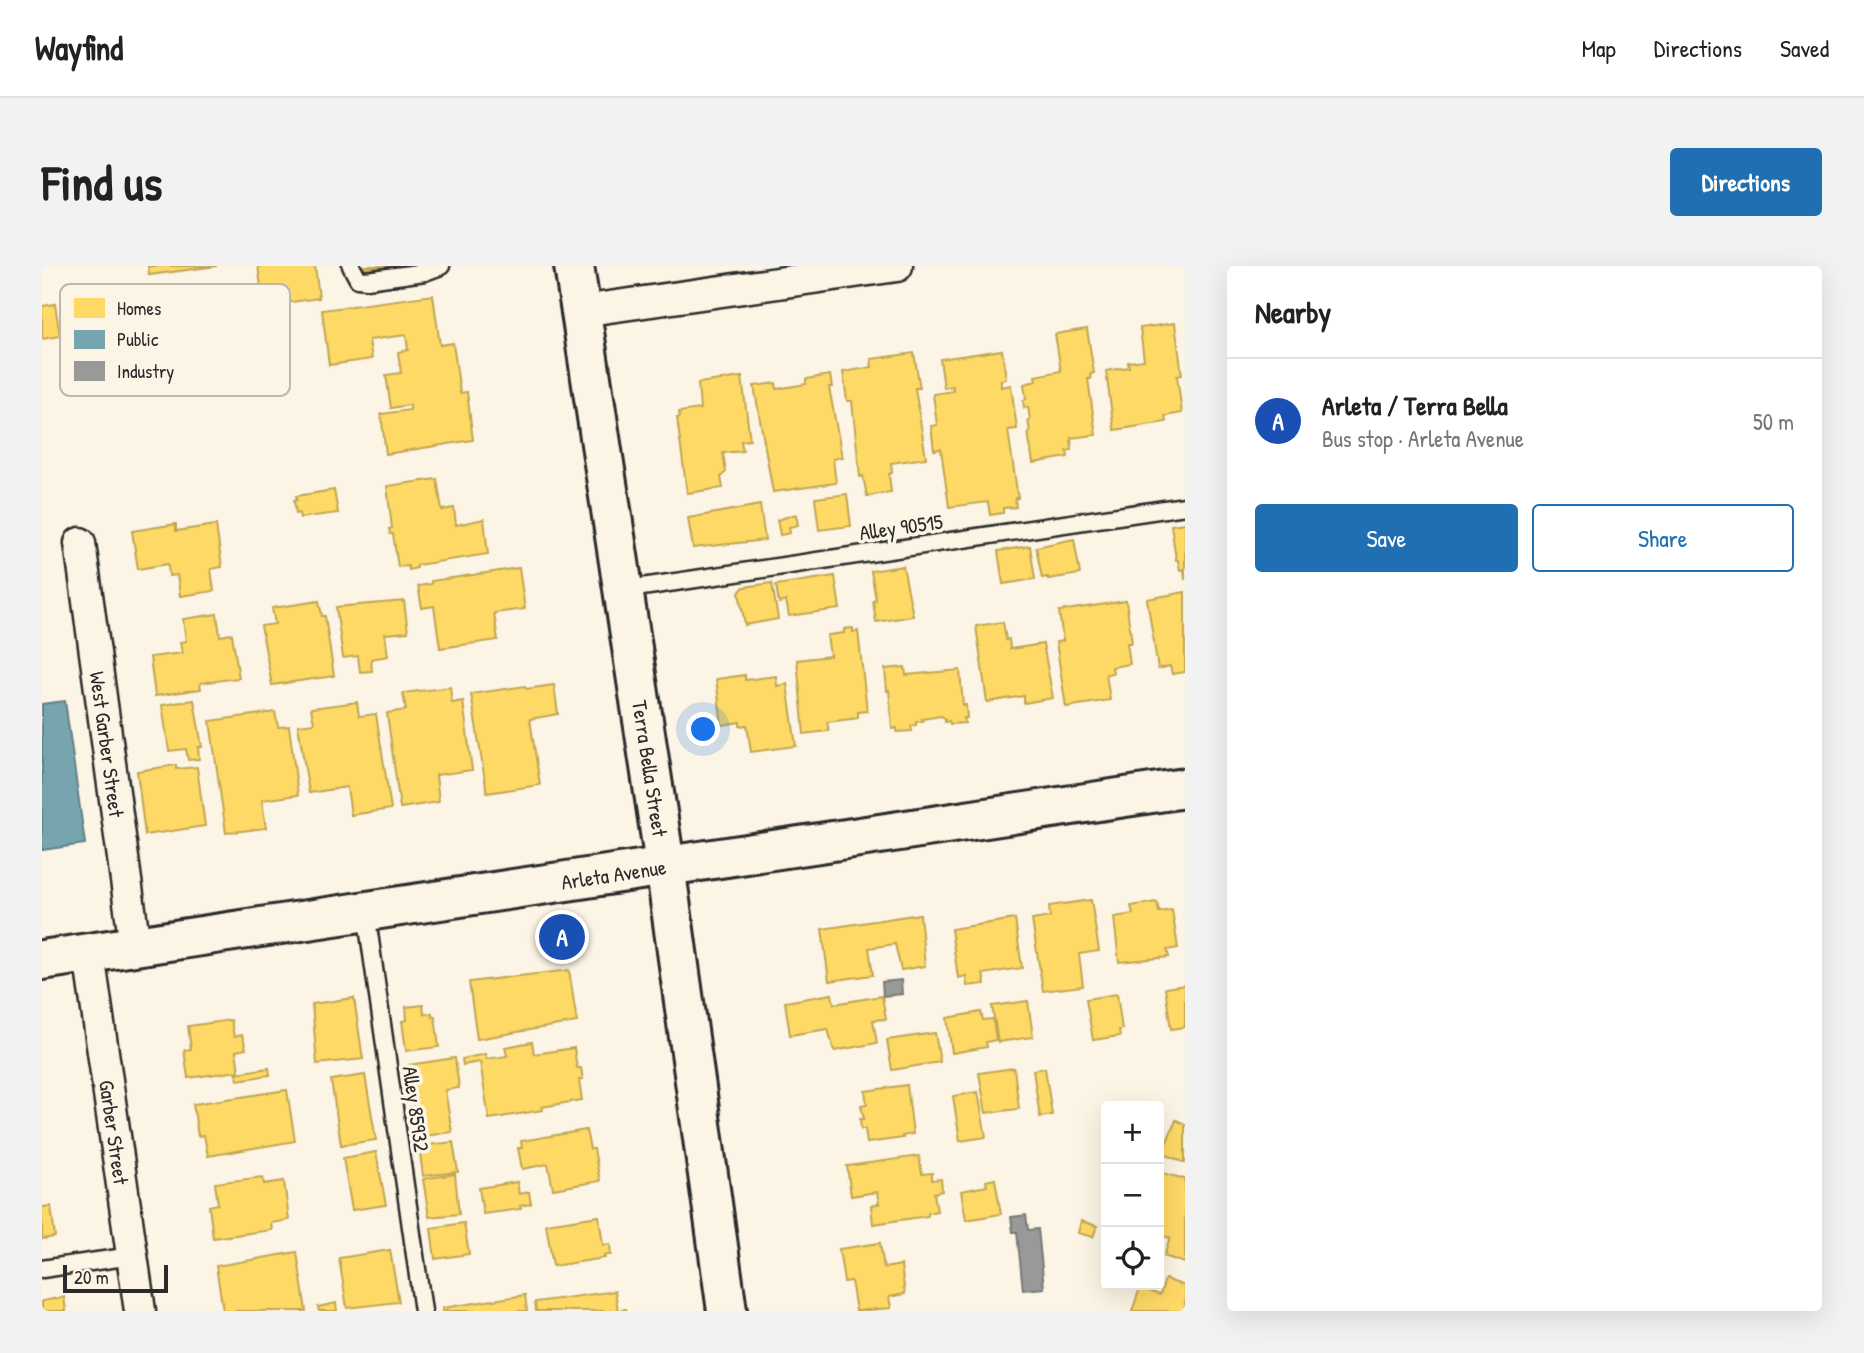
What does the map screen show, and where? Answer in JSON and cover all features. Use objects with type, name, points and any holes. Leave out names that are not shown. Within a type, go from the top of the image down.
[{"type":"main road","name":"Terra Bella Street","points":[[574,266],[665,865],[727,1311]]},
{"type":"main road","name":"Arleta Avenue","points":[[42,960],[1185,788]]},
{"type":"street","points":[[581,311],[897,266]]},
{"type":"street","name":"West Garber Street","points":[[80,543],[135,946]]},
{"type":"street","name":"Garber Street","points":[[89,954],[140,1311]]},
{"type":"lane","points":[[351,266],[358,279],[367,281],[425,272],[441,266]]},
{"type":"lane","name":"Alley 90515","points":[[622,590],[1185,506]]},
{"type":"lane","name":"Alley 85932","points":[[366,912],[424,1311]]},
{"type":"lane","points":[[42,1269],[132,1256]]},
{"type":"building: Homes","points":[[148,266],[217,266],[149,275]]},
{"type":"building: Homes","points":[[258,266],[315,266],[319,298],[290,302],[290,284],[261,284]]},
{"type":"building: Homes","points":[[364,266],[394,266],[395,269],[382,271],[382,267],[365,269]]},
{"type":"building: Homes","points":[[433,295],[440,345],[453,343],[460,393],[467,392],[473,440],[386,454],[381,414],[410,410],[410,405],[391,408],[386,375],[401,373],[398,352],[408,350],[406,335],[369,340],[372,359],[329,365],[322,310]]},
{"type":"building: Homes","points":[[55,304],[60,336],[42,339],[42,306]]},
{"type":"building: Homes","points":[[1175,323],[1182,375],[1177,376],[1182,413],[1165,416],[1166,422],[1114,430],[1106,371],[1129,367],[1128,362],[1144,360],[1140,328]]},
{"type":"building: Homes","points":[[1087,329],[1094,373],[1090,374],[1091,379],[1088,379],[1096,435],[1071,438],[1072,450],[1067,451],[1068,457],[1033,463],[1028,432],[1028,407],[1024,408],[1023,400],[1026,399],[1024,384],[1036,381],[1035,376],[1061,371],[1055,334]]},
{"type":"building: Homes","points":[[1002,350],[1006,379],[1001,380],[1001,387],[1011,385],[1017,429],[1008,430],[1018,498],[1015,498],[1016,507],[1003,508],[1003,513],[990,515],[988,502],[949,507],[941,449],[934,450],[931,426],[937,425],[933,394],[953,391],[953,386],[944,388],[940,359]]},
{"type":"building: Homes","points":[[914,353],[920,388],[915,388],[926,458],[891,463],[891,492],[867,496],[863,476],[860,477],[852,401],[847,401],[843,372],[872,367],[871,359]]},
{"type":"building: Homes","points":[[830,375],[832,387],[829,387],[842,457],[833,459],[836,483],[773,492],[754,386],[776,383],[777,389],[806,384],[806,379]]},
{"type":"building: Homes","points":[[742,377],[750,440],[741,441],[743,451],[723,453],[726,472],[721,477],[723,488],[687,493],[677,418],[680,417],[679,412],[700,409],[698,383]]},
{"type":"building: Homes","points":[[437,479],[442,510],[454,508],[456,525],[484,519],[488,554],[417,565],[417,568],[409,570],[408,566],[398,567],[393,534],[390,534],[389,529],[392,528],[387,486]]},
{"type":"building: Homes","points":[[334,490],[338,513],[300,518],[299,513],[296,514],[296,496]]},
{"type":"building: Homes","points":[[847,494],[851,526],[819,530],[815,498]]},
{"type":"building: Homes","points":[[760,505],[765,540],[693,548],[688,518]]},
{"type":"building: Homes","points":[[796,514],[798,525],[789,527],[790,533],[780,535],[777,520]]},
{"type":"building: Homes","points":[[1185,523],[1185,580],[1184,569],[1180,570],[1176,560],[1171,525]]},
{"type":"building: Homes","points":[[176,524],[176,531],[216,525],[222,567],[211,569],[214,591],[180,596],[177,575],[169,576],[168,564],[138,569],[132,531]]},
{"type":"building: Homes","points":[[1074,539],[1080,574],[1042,578],[1036,547]]},
{"type":"building: Homes","points":[[1030,546],[1035,579],[1003,584],[998,551]]},
{"type":"building: Homes","points":[[903,566],[913,616],[876,622],[873,601],[876,600],[871,571]]},
{"type":"building: Homes","points":[[519,568],[525,609],[494,613],[498,640],[440,648],[434,606],[422,608],[418,586],[431,584],[431,581]]},
{"type":"building: Homes","points":[[835,576],[840,609],[789,616],[786,601],[779,603],[776,585]]},
{"type":"building: Homes","points":[[772,583],[778,619],[745,625],[739,592],[744,587]]},
{"type":"building: Homes","points":[[1185,592],[1185,672],[1172,674],[1170,666],[1158,669],[1147,599]]},
{"type":"building: Homes","points":[[319,601],[322,616],[325,616],[334,676],[272,685],[261,626],[275,624],[272,608]]},
{"type":"building: Homes","points":[[404,601],[408,632],[385,634],[388,656],[371,659],[372,671],[360,672],[358,656],[343,658],[336,607]]},
{"type":"building: Homes","points":[[1126,601],[1132,643],[1127,643],[1130,664],[1112,667],[1113,673],[1106,674],[1110,700],[1066,707],[1056,642],[1063,641],[1059,611]]},
{"type":"building: Homes","points":[[217,614],[220,636],[232,634],[239,678],[200,683],[201,689],[155,696],[150,657],[182,653],[180,642],[186,641],[183,619]]},
{"type":"building: Homes","points":[[1003,622],[1010,649],[1043,644],[1053,698],[1024,703],[1024,696],[987,702],[976,626]]},
{"type":"building: Homes","points":[[853,628],[853,632],[858,631],[867,711],[858,712],[858,718],[827,722],[829,731],[804,734],[797,660],[830,656],[827,635],[844,633],[844,629]]},
{"type":"building: Homes","points":[[905,667],[906,675],[960,670],[963,705],[966,705],[965,723],[950,724],[941,716],[916,722],[916,725],[911,726],[912,731],[897,732],[897,728],[892,729],[885,669]]},
{"type":"building: Homes","points":[[745,675],[745,680],[776,676],[777,686],[787,684],[796,746],[751,752],[747,725],[740,726],[740,722],[722,725],[716,679]]},
{"type":"building: Homes","points":[[554,685],[558,714],[530,719],[540,785],[487,793],[471,694],[525,686],[526,689]]},
{"type":"building: Homes","points":[[450,687],[452,703],[463,701],[472,770],[436,775],[439,802],[400,808],[387,713],[406,710],[403,693]]},
{"type":"building: Homes","points":[[194,700],[202,747],[198,747],[199,759],[188,760],[186,749],[169,751],[162,705]]},
{"type":"building: Homes","points":[[357,702],[359,716],[376,714],[391,809],[351,815],[347,787],[309,793],[298,725],[314,723],[311,708]]},
{"type":"building: Homes","points":[[275,712],[278,727],[289,726],[298,795],[262,800],[266,828],[226,833],[210,721]]},
{"type":"building: Homes","points":[[176,765],[176,769],[197,767],[205,826],[145,835],[137,771]]},
{"type":"building: Homes","points":[[1091,900],[1099,951],[1079,954],[1083,986],[1043,991],[1032,920],[1050,917],[1049,906]]},
{"type":"building: Homes","points":[[1157,902],[1159,912],[1172,910],[1178,948],[1167,950],[1169,957],[1119,962],[1114,917],[1133,914],[1131,906]]},
{"type":"building: Homes","points":[[920,914],[925,966],[901,970],[895,944],[869,948],[873,975],[829,981],[822,929]]},
{"type":"building: Homes","points":[[1015,919],[1022,968],[983,974],[985,984],[967,986],[966,976],[958,978],[951,929]]},
{"type":"building: Homes","points":[[569,970],[577,1022],[477,1039],[469,982]]},
{"type":"building: Homes","points":[[1185,985],[1185,1027],[1171,1029],[1165,988]]},
{"type":"building: Homes","points":[[832,994],[834,1004],[882,996],[886,1019],[873,1020],[877,1043],[834,1051],[828,1029],[790,1035],[785,1002]]},
{"type":"building: Homes","points":[[1117,994],[1122,1029],[1119,1030],[1120,1036],[1093,1040],[1086,999]]},
{"type":"building: Homes","points":[[354,998],[363,1059],[317,1064],[312,1004]]},
{"type":"building: Homes","points":[[1028,1001],[1033,1037],[998,1042],[992,1006]]},
{"type":"building: Homes","points":[[423,1005],[424,1014],[432,1013],[432,1017],[435,1016],[439,1047],[406,1051],[402,1021],[407,1020],[406,1007]]},
{"type":"building: Homes","points":[[981,1012],[983,1020],[993,1019],[996,1040],[986,1042],[987,1047],[952,1053],[947,1018]]},
{"type":"building: Homes","points":[[231,1020],[234,1037],[242,1035],[246,1049],[236,1051],[239,1071],[188,1078],[184,1050],[191,1049],[188,1026]]},
{"type":"building: Homes","points":[[935,1033],[940,1062],[892,1070],[887,1040]]},
{"type":"building: Homes","points":[[532,1042],[534,1054],[574,1048],[577,1068],[581,1068],[583,1079],[579,1080],[582,1100],[489,1119],[480,1062],[463,1065],[462,1059],[485,1054],[486,1059],[507,1056],[505,1047]]},
{"type":"building: Homes","points":[[455,1058],[459,1088],[445,1090],[452,1132],[418,1137],[408,1065]]},
{"type":"building: Homes","points":[[269,1068],[270,1075],[238,1080],[236,1073]]},
{"type":"building: Homes","points":[[1014,1068],[1019,1109],[986,1113],[979,1073]]},
{"type":"building: Homes","points":[[1045,1068],[1052,1115],[1040,1117],[1033,1070]]},
{"type":"building: Homes","points":[[365,1075],[376,1140],[341,1145],[331,1080]]},
{"type":"building: Homes","points":[[907,1085],[913,1134],[867,1143],[860,1119],[864,1119],[861,1105],[867,1104],[865,1091]]},
{"type":"building: Homes","points":[[287,1090],[295,1141],[208,1156],[204,1135],[198,1136],[193,1104]]},
{"type":"building: Homes","points":[[978,1092],[986,1137],[960,1141],[953,1096]]},
{"type":"building: Homes","points":[[1176,1120],[1185,1124],[1185,1163],[1164,1154]]},
{"type":"building: Homes","points":[[586,1130],[590,1149],[594,1149],[600,1181],[553,1189],[548,1164],[522,1169],[518,1148],[522,1148],[521,1141]]},
{"type":"building: Homes","points":[[453,1142],[458,1172],[423,1176],[419,1146]]},
{"type":"building: Homes","points":[[376,1152],[386,1205],[352,1210],[343,1158]]},
{"type":"building: Homes","points":[[919,1156],[922,1174],[932,1173],[932,1180],[941,1179],[942,1191],[934,1193],[937,1211],[928,1213],[928,1216],[873,1224],[871,1205],[879,1204],[877,1192],[851,1196],[847,1166]]},
{"type":"building: Homes","points":[[1164,1173],[1185,1179],[1185,1263],[1164,1256],[1170,1238],[1164,1236]]},
{"type":"building: Homes","points":[[455,1174],[459,1214],[429,1217],[423,1179]]},
{"type":"building: Homes","points":[[263,1177],[264,1184],[284,1181],[289,1220],[271,1223],[272,1230],[213,1238],[209,1206],[218,1204],[215,1183]]},
{"type":"building: Homes","points":[[995,1179],[1001,1214],[966,1220],[961,1191],[987,1186],[986,1181]]},
{"type":"building: Homes","points":[[517,1182],[519,1194],[529,1192],[531,1204],[520,1206],[521,1209],[483,1214],[479,1188]]},
{"type":"building: Homes","points":[[51,1206],[55,1237],[42,1239],[42,1207]]},
{"type":"building: Homes","points":[[599,1216],[603,1245],[610,1244],[611,1255],[553,1266],[546,1224]]},
{"type":"building: Homes","points":[[1081,1221],[1097,1226],[1093,1237],[1078,1233]]},
{"type":"building: Homes","points":[[464,1223],[469,1254],[435,1259],[431,1228]]},
{"type":"building: Homes","points":[[880,1243],[884,1268],[901,1265],[905,1294],[889,1297],[891,1308],[856,1311],[851,1281],[844,1282],[839,1249]]},
{"type":"building: Homes","points":[[390,1250],[399,1302],[347,1308],[339,1258]]},
{"type":"building: Homes","points":[[297,1252],[306,1311],[223,1311],[216,1266]]},
{"type":"building: Homes","points":[[1165,1279],[1185,1286],[1185,1311],[1132,1311],[1139,1290],[1160,1295],[1164,1290]]},
{"type":"building: Homes","points":[[615,1291],[618,1310],[627,1311],[536,1311],[535,1302]]},
{"type":"building: Homes","points":[[525,1295],[527,1311],[442,1311],[442,1308]]},
{"type":"building: Homes","points":[[64,1297],[66,1311],[42,1311],[42,1301]]},
{"type":"building: Homes","points":[[336,1303],[337,1311],[319,1311],[318,1307]]},
{"type":"building: Public","points":[[65,701],[85,844],[42,850],[42,704]]},
{"type":"building: Industry","points":[[901,980],[902,994],[883,996],[882,982]]},
{"type":"building: Industry","points":[[1026,1215],[1028,1230],[1038,1229],[1044,1288],[1023,1290],[1017,1232],[1013,1232],[1011,1217]]},
{"type":"place","name":"Arleta / Terra Bella","points":[[562,937]]}]
